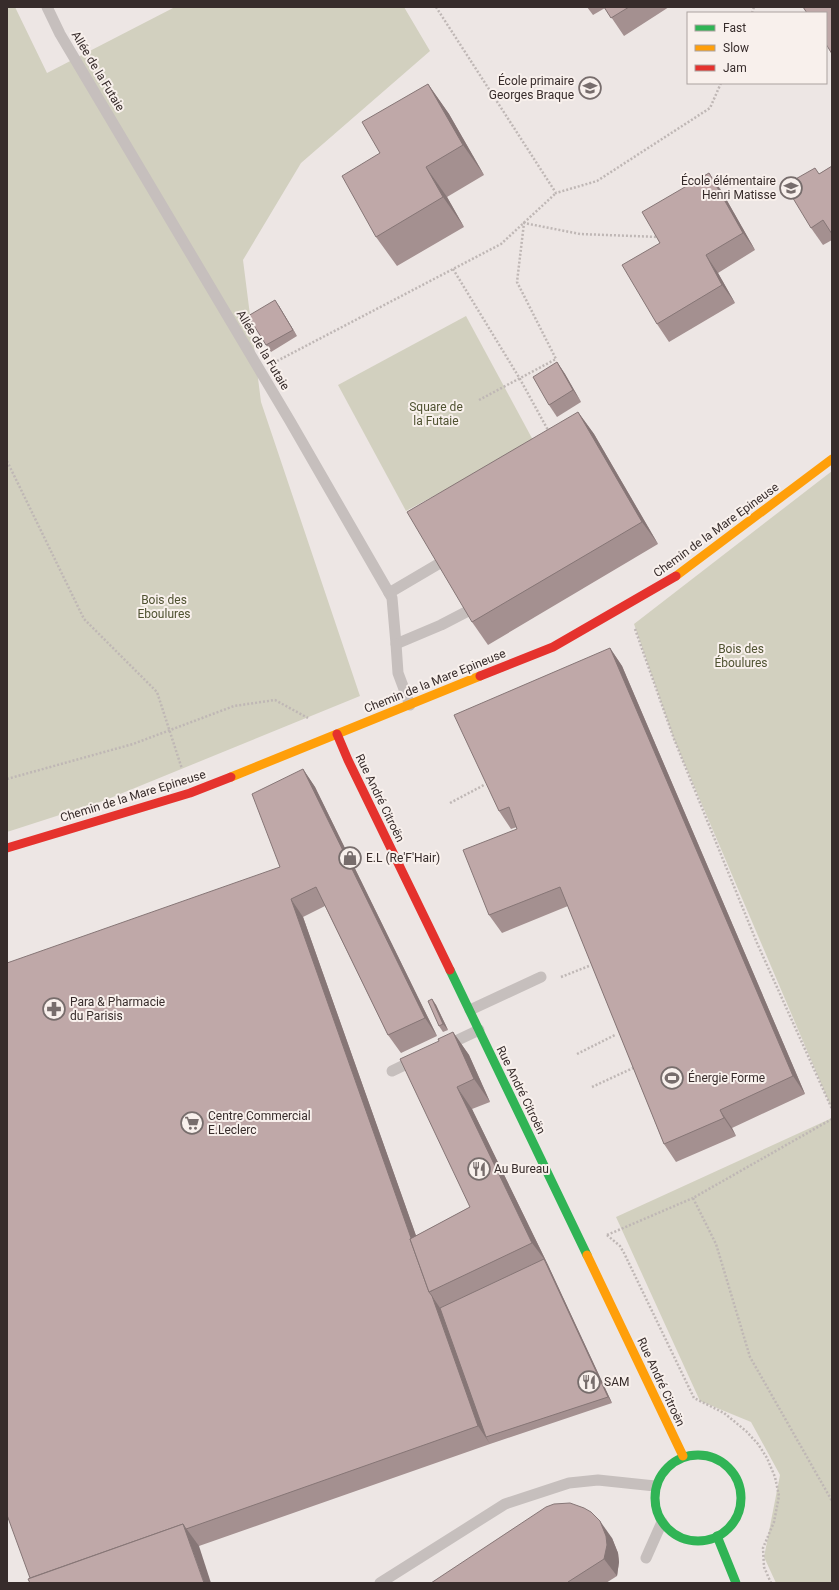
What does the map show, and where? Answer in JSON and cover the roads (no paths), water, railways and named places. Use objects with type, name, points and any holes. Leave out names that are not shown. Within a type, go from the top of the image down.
[{"type":"main road","name":"Chemin de la Mare Epineuse","points":[[7,848],[190,793],[554,647],[670,581],[832,459]]},
{"type":"main road","name":"Rue André Citroën","points":[[337,734],[683,1456]]},
{"type":"main road","points":[[695,1454],[706,1455],[718,1459],[728,1466],[738,1481],[741,1498],[740,1510],[735,1521],[727,1530],[707,1540],[687,1540],[677,1536],[662,1522],[655,1505],[655,1486],[661,1474],[671,1463],[683,1456],[695,1454]]},
{"type":"main road","points":[[717,1536],[736,1583]]},
{"type":"lane","name":"Allée de la Futaie","points":[[47,7],[64,40],[260,370],[392,598],[398,673],[410,705]]},
{"type":"lane","points":[[389,593],[440,563]]},
{"type":"lane","points":[[396,644],[441,626],[468,611]]},
{"type":"lane","points":[[470,1010],[541,978]]},
{"type":"lane","points":[[392,1071],[479,1030]]},
{"type":"lane","points":[[380,1583],[505,1504],[569,1483],[598,1480],[655,1486]]},
{"type":"lane","points":[[646,1558],[662,1522]]},
{"type":"place","name":"École primaire Georges Braque","points":[[590,88]]},
{"type":"place","name":"École élémentaire Henri Matisse","points":[[791,188]]},
{"type":"place","name":"E.L (Re'F'Hair)","points":[[350,858]]},
{"type":"place","name":"Para & Pharmacie du Parisis","points":[[54,1009]]},
{"type":"place","name":"Énergie Forme","points":[[672,1078]]},
{"type":"place","name":"Centre Commercial E.Leclerc","points":[[192,1123]]},
{"type":"place","name":"Au Bureau","points":[[479,1169]]},
{"type":"place","name":"SAM","points":[[589,1382]]},
{"type":"park label","name":"Square de la Futaie","points":[[436,414]]},
{"type":"park label","name":"Bois des Eboulures","points":[[164,607]]},
{"type":"park label","name":"Bois des Éboulures","points":[[741,656]]}]
